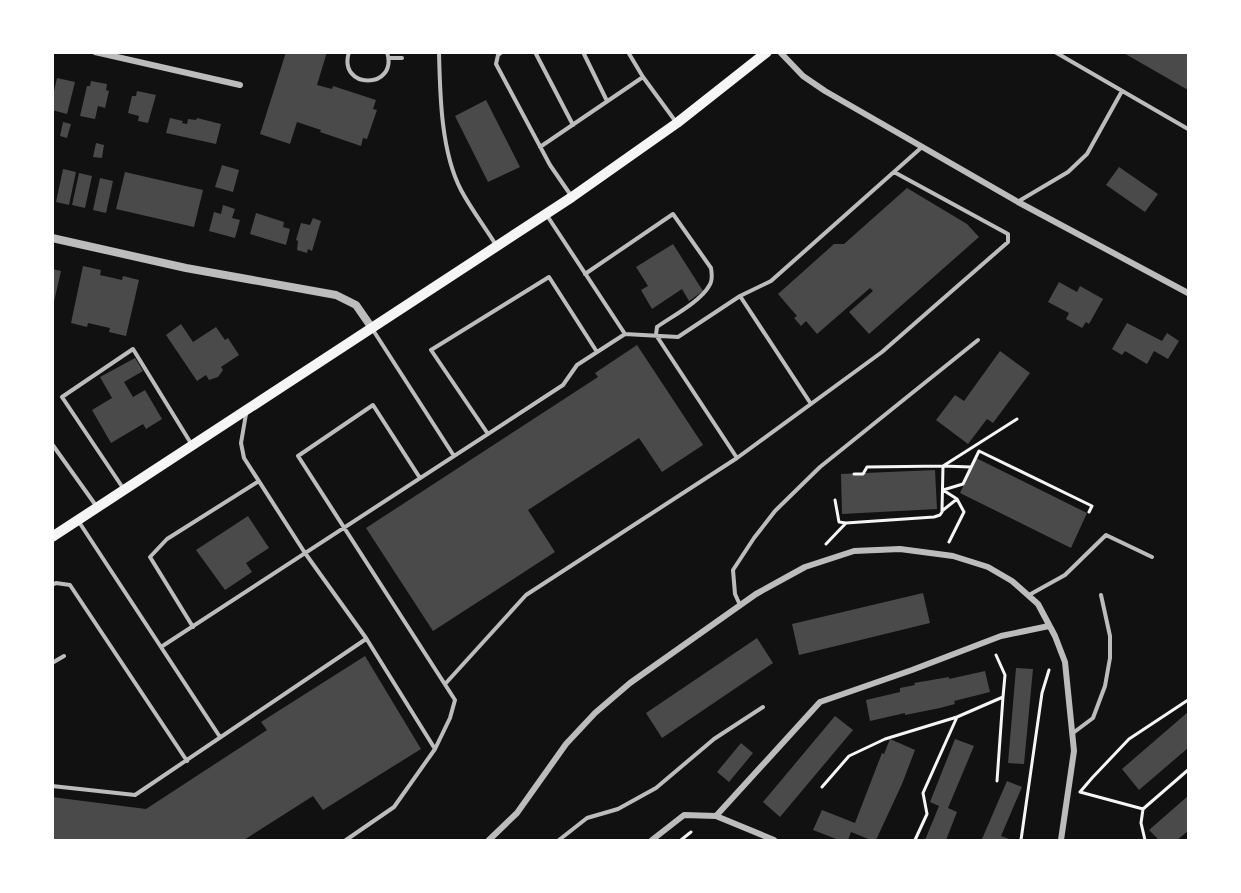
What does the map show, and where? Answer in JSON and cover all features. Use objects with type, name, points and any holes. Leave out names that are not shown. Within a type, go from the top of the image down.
[{"type":"main road","points":[[52,537],[572,197],[677,123],[767,52]]},
{"type":"street","points":[[95,52],[240,85]]},
{"type":"street","points":[[780,52],[812,83],[1018,202],[1188,293]]},
{"type":"street","points":[[52,238],[186,268],[336,295],[356,305],[372,328]]},
{"type":"street","points":[[489,840],[517,813],[566,744],[595,713],[630,683],[740,606],[805,567],[854,551],[900,549],[953,556],[988,567],[1012,581],[1038,604],[1065,662],[1074,751],[1061,840]]},
{"type":"street","points":[[716,816],[820,702],[1001,636],[1049,626]]},
{"type":"street","points":[[652,840],[684,815],[716,816],[774,840]]},
{"type":"lane","points":[[349,52],[347,62],[349,69],[358,79],[364,81],[378,79],[383,75],[387,69],[388,55],[402,58]]},
{"type":"lane","points":[[439,52],[441,112],[449,156],[460,189],[497,246]]},
{"type":"lane","points":[[502,52],[498,55],[496,64],[540,147],[572,197]]},
{"type":"lane","points":[[536,52],[573,125]]},
{"type":"lane","points":[[583,52],[608,101]]},
{"type":"lane","points":[[628,52],[643,77],[677,123]]},
{"type":"lane","points":[[1055,52],[1188,129]]},
{"type":"lane","points":[[540,147],[643,77]]},
{"type":"lane","points":[[1018,202],[1068,172],[1087,154],[1122,91]]},
{"type":"lane","points":[[161,647],[563,385],[577,365],[625,334],[678,337],[740,296],[771,281],[922,147]]},
{"type":"lane","points":[[446,683],[526,595],[737,458],[811,404],[882,352],[1008,242],[1008,234],[894,172]]},
{"type":"lane","points":[[546,214],[625,334]]},
{"type":"lane","points":[[585,274],[673,214],[711,268],[712,276],[710,286],[698,298],[657,327],[656,335],[737,458]]},
{"type":"lane","points":[[488,434],[431,350],[549,277],[597,352]]},
{"type":"lane","points":[[740,296],[811,404]]},
{"type":"lane","points":[[372,328],[454,456]]},
{"type":"lane","points":[[740,606],[735,594],[734,570],[749,545],[775,511],[820,467],[978,340]]},
{"type":"lane","points":[[124,490],[62,397],[133,349],[192,446]]},
{"type":"lane","points":[[346,840],[394,807],[435,749],[450,718],[455,699],[298,456],[373,405],[420,478]]},
{"type":"lane","points":[[247,410],[241,443],[244,458],[305,553],[366,638],[435,749]]},
{"type":"lane","points":[[52,444],[97,508]]},
{"type":"lane","points":[[193,627],[150,557],[167,539],[259,481]]},
{"type":"lane","points":[[78,521],[220,737]]},
{"type":"lane","points":[[1028,595],[1065,575],[1106,535],[1152,557]]},
{"type":"lane","points":[[52,585],[56,582],[70,585],[187,761]]},
{"type":"lane","points":[[1072,734],[1093,718],[1105,686],[1110,658],[1110,636],[1101,595]]},
{"type":"lane","points":[[52,786],[132,796],[366,638]]},
{"type":"lane","points":[[52,663],[64,656]]},
{"type":"lane","points":[[559,840],[587,818],[618,809],[656,788],[714,739],[763,707]]},
{"type":"path","points":[[943,466],[1017,419]]},
{"type":"path","points":[[943,490],[963,484],[979,451],[1092,506],[1089,512]]},
{"type":"path","points":[[942,511],[943,466]]},
{"type":"path","points":[[854,474],[863,474],[867,467],[971,467]]},
{"type":"path","points":[[943,490],[957,499],[964,512],[949,542]]},
{"type":"path","points":[[835,500],[838,522],[846,523],[934,517],[940,515],[957,499]]},
{"type":"path","points":[[826,544],[846,523]]},
{"type":"path","points":[[996,654],[1005,675],[997,781]]},
{"type":"path","points":[[1021,840],[1042,693],[1049,670]]},
{"type":"path","points":[[822,787],[849,756],[885,739],[957,717],[1003,697]]},
{"type":"path","points":[[1143,809],[1080,792],[1129,740],[1188,700]]},
{"type":"path","points":[[915,840],[927,814],[923,793],[957,717]]},
{"type":"path","points":[[1145,840],[1141,823],[1143,809],[1188,770]]},
{"type":"path","points":[[681,840],[691,832]]},
{"type":"building","points":[[286,52],[327,52],[317,85],[332,89],[333,86],[376,100],[373,109],[377,110],[367,139],[363,138],[361,146],[297,122],[290,144],[260,134]]},
{"type":"building","points":[[1122,52],[1188,52],[1188,90]]},
{"type":"building","points":[[57,78],[75,82],[67,114],[52,110],[52,91],[54,91]]},
{"type":"building","points":[[91,81],[107,84],[106,90],[109,91],[105,108],[98,106],[95,119],[80,116],[87,86],[90,86]]},
{"type":"building","points":[[137,91],[156,95],[148,123],[138,121],[139,116],[128,113],[132,96],[136,96]]},
{"type":"building","points":[[486,100],[520,167],[488,182],[455,116]]},
{"type":"building","points":[[170,118],[187,124],[188,119],[196,120],[197,118],[221,124],[216,144],[166,133]]},
{"type":"building","points":[[63,122],[71,124],[67,138],[60,136]]},
{"type":"building","points":[[96,143],[104,145],[102,158],[93,157]]},
{"type":"building","points":[[222,165],[239,170],[233,192],[215,187]]},
{"type":"building","points":[[1119,167],[1158,194],[1145,212],[1106,185]]},
{"type":"building","points":[[63,169],[76,172],[69,205],[56,202]]},
{"type":"building","points":[[125,172],[203,190],[194,227],[116,209]]},
{"type":"building","points":[[79,173],[92,176],[85,208],[72,205]]},
{"type":"building","points":[[100,178],[113,181],[106,213],[93,210]]},
{"type":"building","points":[[907,188],[967,224],[979,237],[869,334],[849,312],[873,291],[870,288],[817,334],[806,321],[801,326],[794,318],[797,316],[778,294],[834,244],[844,244]]},
{"type":"building","points":[[223,205],[235,209],[232,218],[240,220],[235,238],[209,231],[214,212],[221,214]]},
{"type":"building","points":[[256,213],[284,222],[283,227],[290,229],[286,245],[250,234]]},
{"type":"building","points":[[313,218],[321,221],[312,251],[308,249],[307,253],[297,250],[298,241],[296,240],[301,223],[310,225]]},
{"type":"building","points":[[673,244],[703,291],[689,301],[682,289],[652,309],[641,290],[648,286],[636,267]]},
{"type":"building","points":[[83,266],[101,270],[100,275],[122,280],[123,276],[139,280],[126,336],[109,332],[110,328],[88,323],[87,327],[71,323]]},
{"type":"building","points":[[52,269],[61,271],[53,306],[52,306]]},
{"type":"building","points":[[1059,282],[1077,292],[1080,286],[1103,299],[1089,324],[1086,322],[1082,328],[1066,319],[1069,313],[1048,302]]},
{"type":"building","points":[[1127,323],[1162,341],[1167,333],[1179,341],[1168,359],[1154,351],[1147,364],[1125,351],[1122,355],[1112,349]]},
{"type":"building","points":[[181,324],[193,342],[216,327],[225,340],[228,338],[239,355],[221,367],[223,370],[218,377],[209,380],[206,375],[197,381],[166,335]]},
{"type":"building","points":[[637,345],[703,445],[662,472],[639,438],[528,510],[555,552],[433,631],[366,528],[598,377],[595,373]]},
{"type":"building","points":[[1000,351],[1030,373],[993,423],[987,419],[968,444],[936,420],[955,395],[964,401]]},
{"type":"building","points":[[135,358],[143,371],[124,382],[133,397],[145,390],[162,419],[146,429],[143,424],[111,443],[92,410],[112,398],[100,377]]},
{"type":"building","points":[[976,458],[1087,513],[1071,548],[960,493]]},
{"type":"building","points":[[935,470],[937,509],[842,514],[841,474]]},
{"type":"building","points":[[248,516],[269,548],[246,563],[252,572],[225,590],[196,550]]},
{"type":"building","points":[[923,593],[930,623],[799,655],[792,624]]},
{"type":"building","points":[[757,638],[773,663],[662,738],[646,713]]},
{"type":"building","points":[[365,656],[421,749],[323,810],[313,796],[244,840],[52,840],[52,797],[146,809],[267,730],[261,722]]},
{"type":"building","points":[[1016,668],[1033,669],[1024,764],[1008,763]]},
{"type":"building","points":[[985,671],[990,692],[954,701],[955,704],[940,708],[870,721],[866,700],[900,692],[900,688],[915,685],[914,683],[949,677],[949,679]]},
{"type":"building","points":[[1188,712],[1188,748],[1139,790],[1122,769]]},
{"type":"building","points":[[835,716],[853,730],[780,817],[763,802]]},
{"type":"building","points":[[890,739],[915,750],[876,840],[851,832],[848,840],[839,840],[813,830],[822,810],[855,823],[882,753],[884,754]]},
{"type":"building","points":[[955,739],[974,746],[948,808],[957,812],[946,840],[925,840],[939,806],[930,802]]},
{"type":"building","points":[[741,743],[753,753],[729,782],[717,772]]},
{"type":"building","points":[[1007,781],[1022,787],[1001,836],[1012,840],[982,839]]},
{"type":"building","points":[[1188,796],[1188,831],[1177,840],[1159,840],[1149,830]]}]
